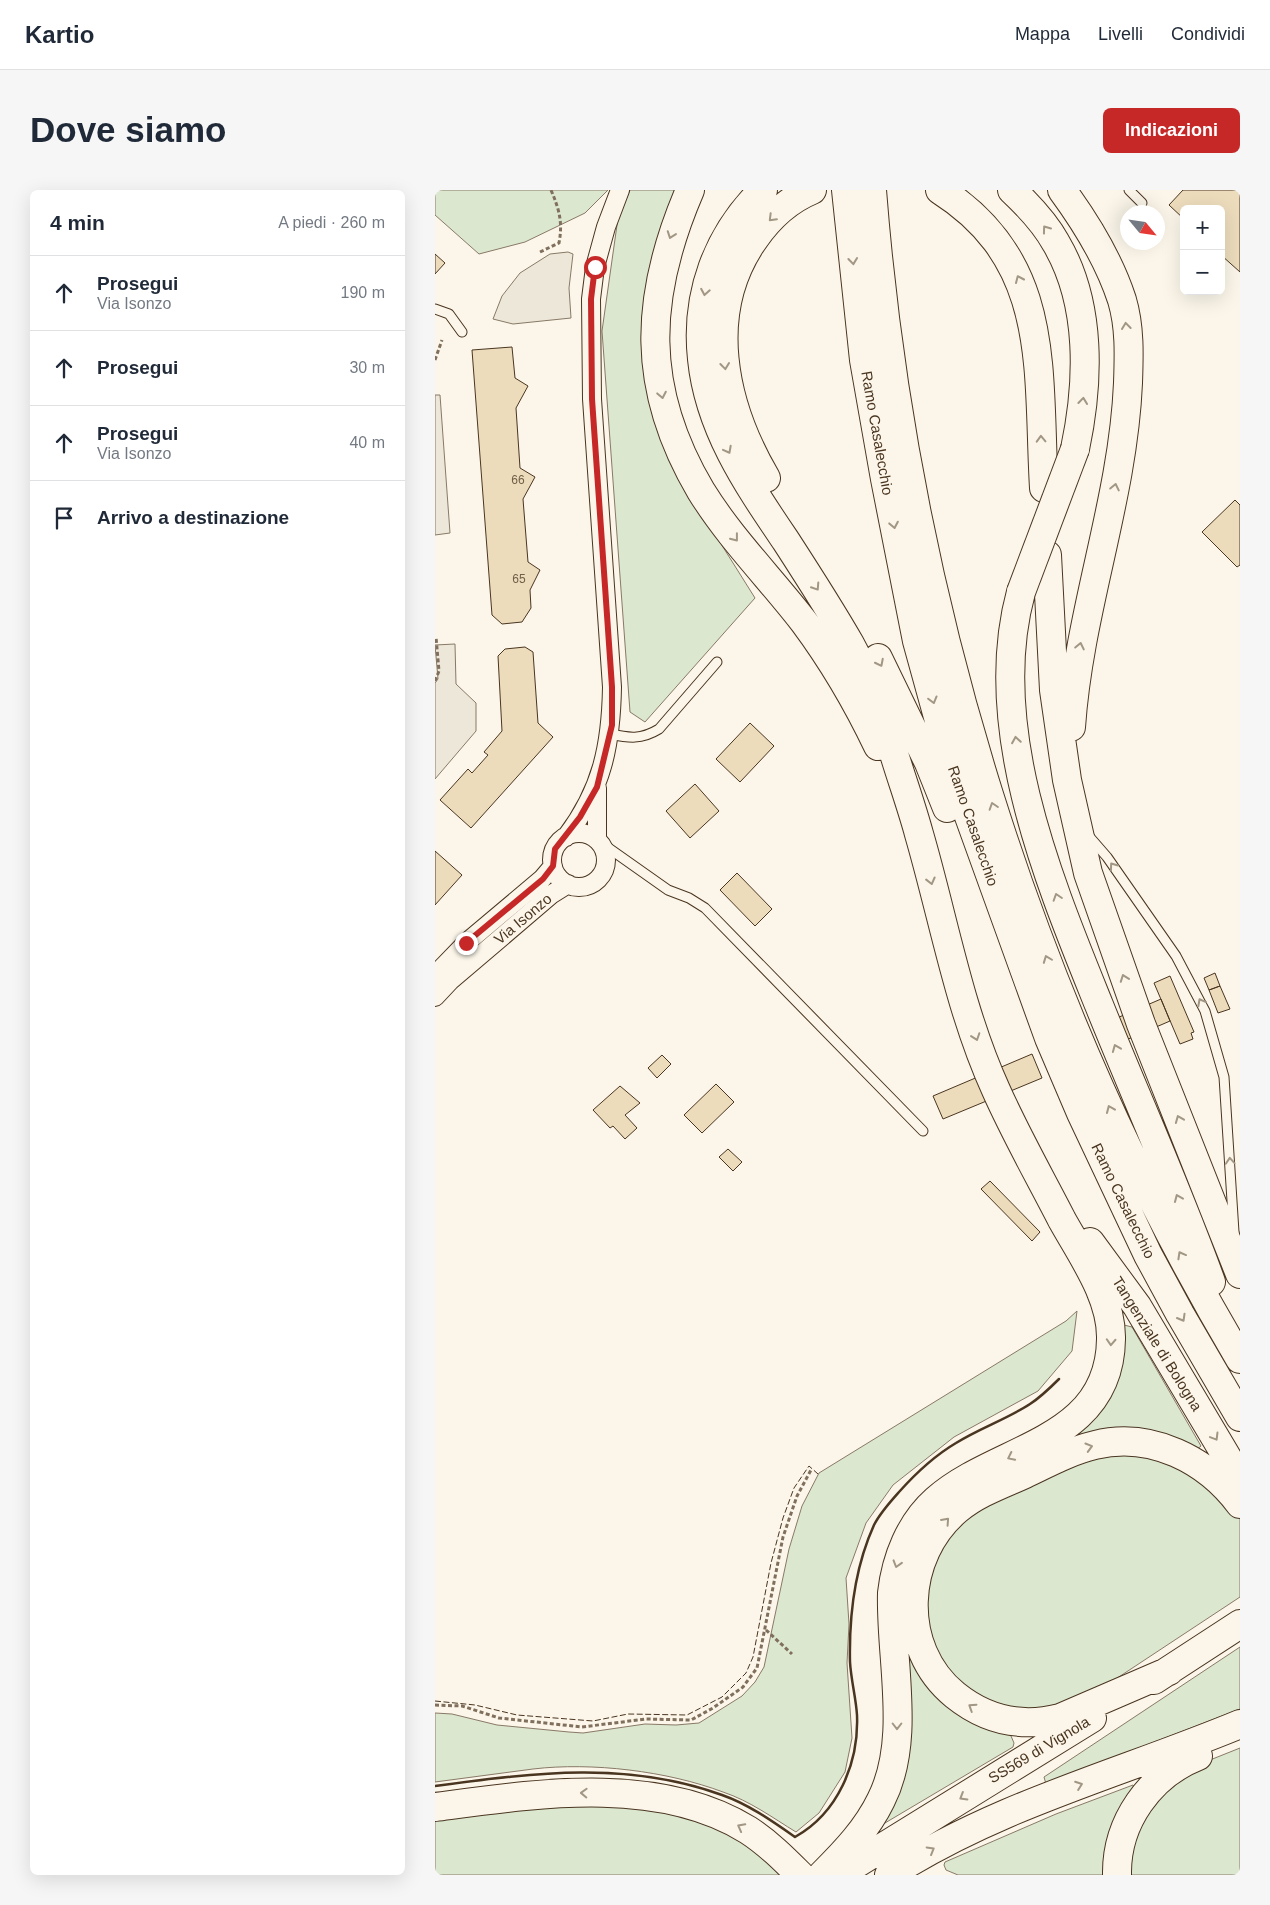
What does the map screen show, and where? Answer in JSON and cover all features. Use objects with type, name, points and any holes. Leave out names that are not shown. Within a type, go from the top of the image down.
[{"type":"highway","points":[[690,190],[669,243],[656,296],[656,356],[663,402],[672,428],[690,470],[711,506],[803,622],[843,680],[866,721],[919,834]]},
{"type":"highway","points":[[763,190],[735,223],[723,243],[706,285],[701,338],[702,361],[709,397],[720,433],[733,459],[820,593],[877,697],[919,834],[957,983],[994,1086],[1032,1164],[1102,1294],[1110,1322],[1111,1337],[1107,1367],[1096,1394],[1072,1422],[1036,1445],[952,1488],[924,1512],[913,1528],[898,1561],[892,1593],[897,1723],[895,1753],[891,1774],[882,1798],[860,1834],[822,1875]]},
{"type":"highway","points":[[812,190],[789,203],[761,230],[738,265],[732,280],[724,311],[723,338],[724,368],[731,400],[741,430],[754,459],[822,562],[860,625],[890,681],[929,763],[979,898],[1049,1038]]},
{"type":"highway","points":[[940,190],[971,212],[994,236],[1012,264],[1023,289],[1037,352],[1044,488]]},
{"type":"highway","points":[[1012,190],[1031,209],[1057,244],[1072,278],[1080,309],[1084,344],[1084,399],[1075,449],[1021,592],[1011,643],[1011,702],[1021,768],[1039,841],[1061,910],[1194,1234],[1240,1359]]},
{"type":"highway","points":[[1062,190],[1093,234],[1114,280],[1122,301],[1129,349],[1122,452],[1078,656],[1073,694],[1067,780]]},
{"type":"highway","name":"Ramo Casalecchio","points":[[860,200],[867,377],[917,641],[954,775],[1049,1038],[1109,1176],[1180,1314],[1240,1417]]},
{"type":"highway","name":"Ramo Casalecchio","points":[[860,200],[883,308],[893,379],[924,552],[951,664],[989,793],[1050,966],[1114,1120],[1176,1245],[1240,1359]]},
{"type":"highway","points":[[1047,555],[1054,690],[1067,780],[1088,873],[1141,1024],[1238,1268]]},
{"type":"highway","name":"Tangenziale di Bologna","points":[[1032,1164],[1137,1306],[1240,1479]]},
{"type":"highway","points":[[1169,1670],[1061,1718],[1045,1722],[1017,1722],[992,1717],[976,1710],[949,1690],[938,1679],[921,1650],[914,1616],[913,1599],[920,1564],[935,1535],[959,1508],[1053,1460],[1096,1445],[1115,1442],[1134,1443],[1171,1450],[1187,1457],[1215,1475],[1240,1504]]},
{"type":"highway","name":"SS569 di Vignola","points":[[838,1875],[1240,1624]]},
{"type":"highway","points":[[889,1875],[937,1846],[1022,1806],[1240,1724]]},
{"type":"highway","points":[[1117,1875],[1120,1851],[1128,1822],[1146,1793],[1167,1772],[1240,1734]]},
{"type":"highway","points":[[435,1806],[537,1793],[575,1792],[643,1796],[676,1802],[728,1820],[748,1830],[780,1855],[800,1875]]},
{"type":"street","points":[[597,787],[580,817],[555,849],[553,866],[559,877],[568,884],[583,886],[590,884],[602,874],[606,857],[598,841],[597,787],[609,734],[612,687],[592,399],[591,299],[595,267],[605,227],[620,190]]},
{"type":"street","points":[[566,836],[582,833],[598,841]]},
{"type":"street","name":"Via Isonzo","points":[[435,975],[466,943],[543,879],[553,866]]},
{"type":"street","name":"Via Isonzo","points":[[435,998],[450,981],[530,913],[568,884]]},
{"type":"lane","points":[[1129,190],[1142,203]]},
{"type":"lane","points":[[435,309],[449,314],[461,332]]},
{"type":"lane","points":[[609,734],[637,738],[648,736],[659,729],[717,662]]},
{"type":"lane","points":[[1076,821],[1107,857],[1165,940],[1205,1011],[1224,1076],[1238,1268]]},
{"type":"lane","points":[[598,841],[668,890],[689,898],[705,908],[923,1131]]},
{"type":"path","points":[[540,252],[559,243],[561,213],[551,190]]},
{"type":"path","points":[[435,360],[442,340]]},
{"type":"path","points":[[435,681],[439,671],[436,637]]},
{"type":"path","points":[[435,1705],[462,1706],[499,1718],[582,1727],[646,1719],[691,1720],[743,1687],[757,1668],[783,1537],[797,1496],[811,1470]]},
{"type":"path","points":[[766,1630],[792,1654]]},
{"type":"green space","points":[[435,190],[608,190],[585,213],[525,242],[479,254],[435,215]]},
{"type":"green space","points":[[630,190],[678,190],[646,297],[706,520],[755,598],[645,722],[630,712],[602,331],[618,218]]},
{"type":"green space","points":[[1077,1311],[1072,1351],[1038,1391],[954,1437],[893,1485],[866,1523],[846,1578],[849,1624],[847,1663],[852,1738],[845,1772],[819,1813],[796,1832],[752,1805],[723,1792],[678,1779],[629,1770],[556,1767],[435,1782],[435,1713],[452,1714],[497,1725],[583,1733],[645,1724],[676,1725],[699,1723],[742,1696],[755,1682],[764,1667],[789,1549],[802,1506],[819,1473],[1066,1321]]},
{"type":"green space","points":[[1124,1325],[1132,1327],[1201,1446],[1196,1450],[1066,1443]]},
{"type":"green space","points":[[1094,1454],[1156,1456],[1226,1496],[1240,1515],[1240,1597],[1090,1696],[1025,1714],[972,1695],[938,1658],[924,1609],[930,1570],[948,1536],[976,1511]]},
{"type":"green space","points":[[907,1638],[1011,1736],[1014,1743],[1013,1747],[885,1823],[884,1819]]},
{"type":"green space","points":[[1240,1647],[1240,1709],[1046,1784],[1044,1777]]},
{"type":"green space","points":[[1240,1748],[1240,1875],[1129,1875],[1133,1844],[1150,1804],[1195,1766]]},
{"type":"green space","points":[[1133,1785],[1134,1789],[1107,1875],[958,1875],[946,1870],[945,1862],[1056,1814]]},
{"type":"green space","points":[[636,1804],[731,1830],[788,1875],[435,1875],[435,1817],[495,1807]]},
{"type":"shaded area","points":[[568,252],[573,254],[569,288],[571,318],[513,324],[493,319],[502,296],[520,273],[550,254]]},
{"type":"shaded area","points":[[435,395],[440,395],[450,533],[435,535]]},
{"type":"shaded area","points":[[455,644],[456,684],[476,703],[476,731],[435,779],[435,683],[438,679],[435,645]]},
{"type":"building","points":[[1183,190],[1240,190],[1240,272],[1225,259],[1225,205],[1180,205],[1180,215],[1169,205]]},
{"type":"building","points":[[435,254],[445,263],[435,274]]},
{"type":"building","points":[[512,347],[515,378],[528,386],[516,408],[520,468],[535,477],[523,499],[528,562],[540,570],[530,590],[531,608],[522,622],[502,624],[492,615],[472,350]]},
{"type":"building","points":[[1235,500],[1240,505],[1240,565],[1237,567],[1202,532]]},
{"type":"building","points":[[525,647],[533,652],[538,723],[553,737],[471,828],[440,800],[468,769],[472,773],[488,755],[484,752],[502,731],[498,656],[505,649]]},
{"type":"building","points":[[750,723],[774,746],[740,782],[716,759]]},
{"type":"building","points":[[695,784],[719,811],[690,838],[666,811]]},
{"type":"building","points":[[435,851],[462,875],[435,905]]},
{"type":"building","points":[[737,873],[772,909],[755,926],[720,890]]},
{"type":"building","points":[[1215,973],[1220,986],[1209,990],[1204,978]]},
{"type":"building","points":[[1170,976],[1194,1032],[1191,1033],[1193,1039],[1180,1044],[1154,983]]},
{"type":"building","points":[[1220,986],[1230,1009],[1218,1013],[1209,990]]},
{"type":"building","points":[[1161,999],[1170,1021],[1119,1043],[1110,1021]]},
{"type":"building","points":[[1032,1054],[1042,1078],[943,1119],[933,1096]]},
{"type":"building","points":[[662,1055],[671,1064],[657,1078],[648,1068]]},
{"type":"building","points":[[716,1084],[734,1102],[702,1133],[684,1115]]},
{"type":"building","points":[[620,1086],[640,1103],[625,1115],[637,1128],[625,1139],[613,1126],[610,1128],[593,1110]]},
{"type":"building","points":[[728,1149],[742,1162],[733,1171],[719,1157]]},
{"type":"building","points":[[990,1181],[1040,1232],[1032,1241],[981,1189]]},
{"type":"fence","points":[[435,1701],[475,1705],[517,1715],[593,1721],[628,1714],[687,1715],[722,1697],[746,1673],[753,1657],[771,1563],[783,1518],[794,1488],[809,1466],[818,1474]]},
{"type":"wall","points":[[435,1786],[508,1777],[579,1772],[615,1773],[650,1777],[686,1784],[732,1799],[760,1813],[795,1837],[823,1815],[834,1801],[850,1768],[857,1733],[856,1702],[850,1662],[852,1610],[862,1558],[876,1521],[905,1485],[933,1459],[965,1438],[1030,1404],[1059,1379]]},
{"type":"route","points":[[466,943],[543,879],[553,866],[555,849],[580,817],[597,787],[612,725],[612,687],[592,399],[591,299],[595,267]]}]
